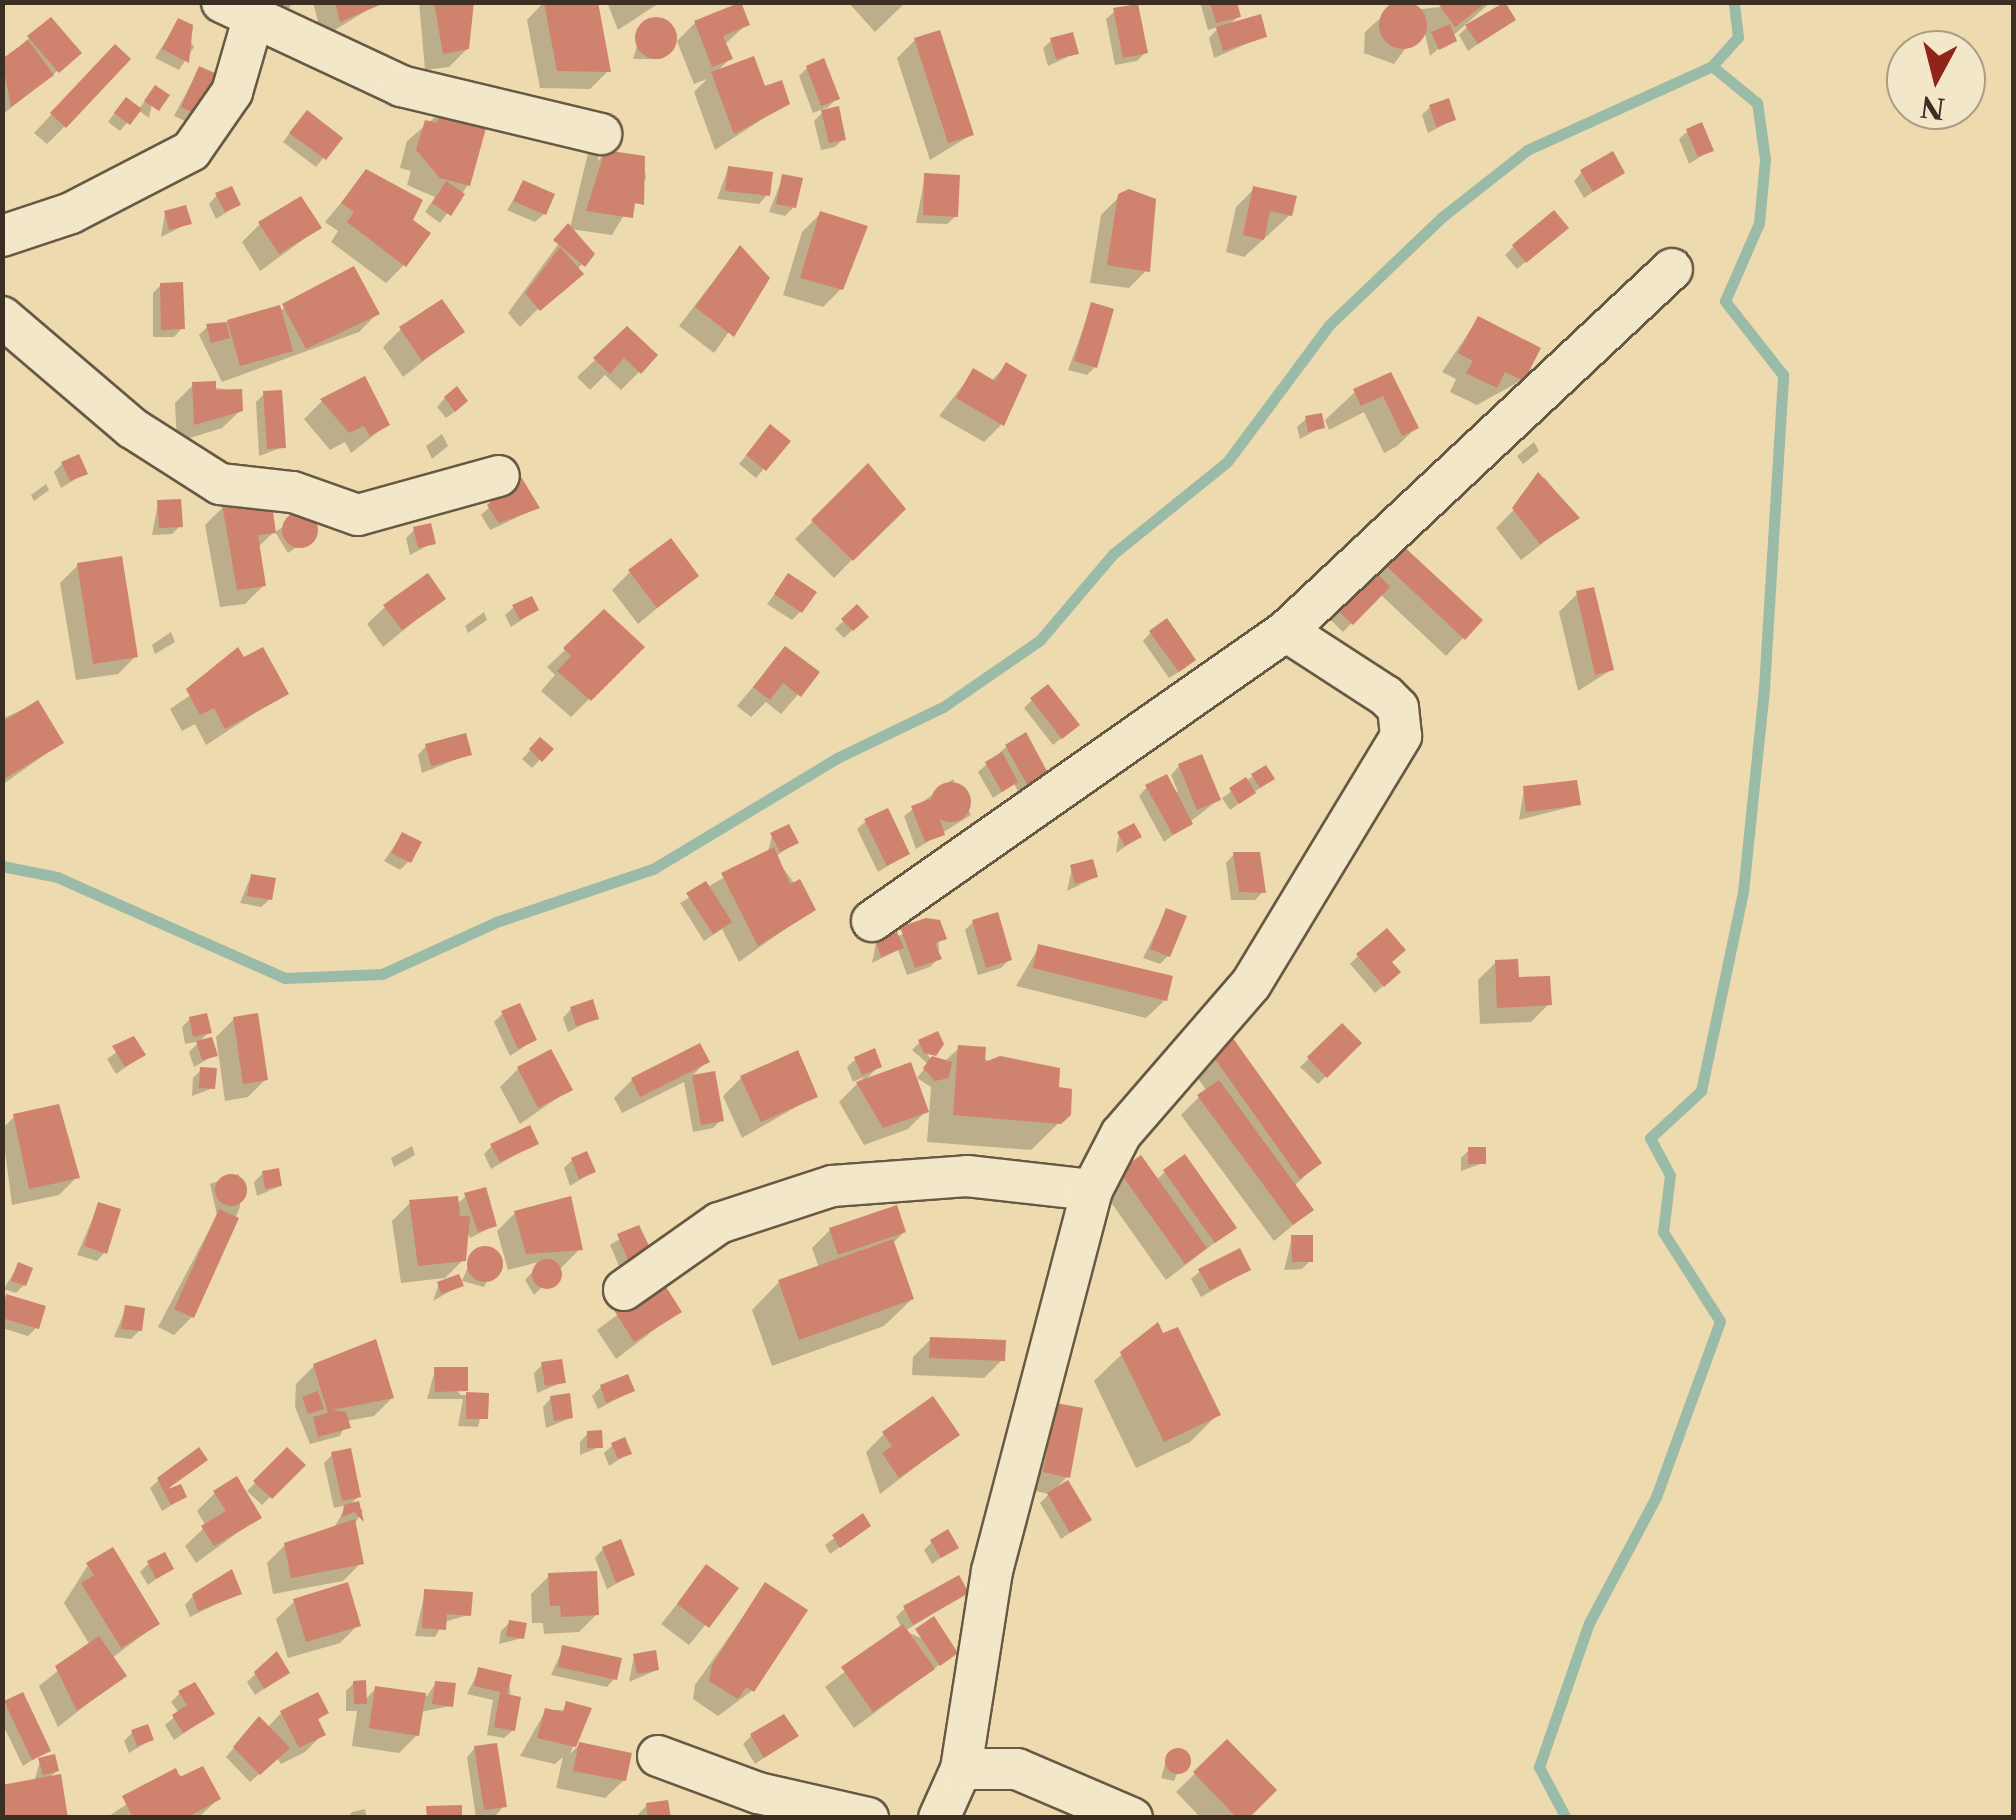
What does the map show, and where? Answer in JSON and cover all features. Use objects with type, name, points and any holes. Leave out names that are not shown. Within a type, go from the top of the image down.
[{"type":"street","points":[[310,2],[318,46]]},
{"type":"street","points":[[2,236],[89,205],[191,151],[232,92],[238,9],[447,102],[601,134]]},
{"type":"street","points":[[872,922],[1286,630],[1672,269]]},
{"type":"street","points":[[2,318],[132,428],[220,484],[292,492],[358,515],[499,476]]},
{"type":"street","points":[[939,1818],[961,1770],[992,1571],[1092,1190],[1122,1134],[1251,984],[1401,736],[1398,708],[1386,696],[1286,630]]},
{"type":"street","points":[[624,1290],[719,1223],[832,1186],[967,1176],[1092,1190]]},
{"type":"street","points":[[658,1756],[758,1793],[868,1818]]},
{"type":"street","points":[[961,1770],[1017,1769],[1132,1818]]},
{"type":"building","points":[[1403,1],[1420,8],[1427,25],[1420,42],[1403,49],[1386,42],[1379,25],[1386,8]]},
{"type":"building","points":[[335,2],[382,2],[382,4],[340,22]]},
{"type":"building","points":[[434,2],[474,2],[469,49],[443,54]]},
{"type":"building","points":[[544,2],[598,2],[611,72],[557,71]]},
{"type":"building","points":[[741,2],[750,25],[723,36],[733,59],[712,67],[694,21]]},
{"type":"building","points":[[1210,2],[1237,2],[1241,17],[1216,23]]},
{"type":"building","points":[[1437,2],[1487,2],[1455,27]]},
{"type":"building","points":[[1505,2],[1516,20],[1478,44],[1465,25]]},
{"type":"building","points":[[1138,4],[1148,53],[1123,58],[1113,8]]},
{"type":"building","points":[[1261,14],[1267,37],[1223,51],[1216,27]]},
{"type":"building","points":[[51,17],[82,53],[59,73],[27,36]]},
{"type":"building","points":[[656,17],[671,23],[677,38],[671,53],[656,59],[641,53],[635,38],[641,23]]},
{"type":"building","points":[[178,18],[193,25],[189,63],[162,49]]},
{"type":"building","points":[[1450,24],[1457,41],[1439,50],[1431,32]]},
{"type":"building","points":[[940,30],[974,135],[948,143],[914,38]]},
{"type":"building","points":[[1073,32],[1079,54],[1056,59],[1050,38]]},
{"type":"building","points":[[28,40],[54,75],[11,107],[2,59]]},
{"type":"building","points":[[115,44],[131,59],[66,128],[50,113]]},
{"type":"building","points":[[754,56],[765,86],[782,80],[790,104],[734,134],[711,72]]},
{"type":"building","points":[[824,58],[840,99],[821,106],[806,66]]},
{"type":"building","points":[[199,66],[224,77],[206,118],[181,107]]},
{"type":"building","points":[[155,85],[170,95],[159,111],[144,101]]},
{"type":"building","points":[[126,97],[142,109],[130,125],[114,113]]},
{"type":"building","points":[[1449,98],[1456,120],[1436,127],[1429,105]]},
{"type":"building","points":[[839,106],[846,140],[829,143],[821,110]]},
{"type":"building","points":[[441,108],[488,121],[470,186],[440,178],[416,150],[425,120],[437,123]]},
{"type":"building","points":[[307,110],[343,138],[326,160],[289,133]]},
{"type":"building","points":[[1702,122],[1714,151],[1698,157],[1686,129]]},
{"type":"building","points":[[605,150],[645,156],[644,205],[635,203],[633,218],[586,211]]},
{"type":"building","points":[[1613,151],[1625,173],[1593,192],[1580,170]]},
{"type":"building","points":[[728,166],[773,172],[770,196],[725,191]]},
{"type":"building","points":[[366,169],[423,200],[413,220],[431,233],[406,267],[347,222],[354,212],[341,203]]},
{"type":"building","points":[[924,173],[960,175],[958,217],[923,215]]},
{"type":"building","points":[[782,174],[803,178],[796,208],[776,204]]},
{"type":"building","points":[[523,180],[555,194],[546,215],[513,201]]},
{"type":"building","points":[[446,181],[465,194],[451,216],[432,203]]},
{"type":"building","points":[[232,186],[241,205],[225,212],[215,193]]},
{"type":"building","points":[[1253,186],[1297,196],[1292,216],[1270,211],[1264,240],[1243,235]]},
{"type":"building","points":[[1129,189],[1156,199],[1150,272],[1107,265],[1118,194]]},
{"type":"building","points":[[301,196],[322,228],[279,254],[258,222]]},
{"type":"building","points":[[186,205],[192,224],[169,230],[164,211]]},
{"type":"building","points":[[1554,210],[1569,228],[1526,263],[1512,245]]},
{"type":"building","points":[[820,211],[868,226],[843,290],[800,278]]},
{"type":"building","points":[[568,223],[595,254],[585,267],[553,240]]},
{"type":"building","points":[[740,245],[770,278],[734,337],[695,307]]},
{"type":"building","points":[[560,247],[584,274],[540,311],[525,293]]},
{"type":"building","points":[[354,266],[380,314],[306,349],[282,304]]},
{"type":"building","points":[[183,282],[185,329],[161,330],[160,283]]},
{"type":"building","points":[[442,299],[465,332],[422,361],[399,327]]},
{"type":"building","points":[[1091,302],[1114,309],[1097,368],[1074,361]]},
{"type":"building","points":[[280,305],[293,351],[240,366],[227,320]]},
{"type":"building","points":[[1478,316],[1541,348],[1524,381],[1505,372],[1497,388],[1466,373],[1473,361],[1458,353]]},
{"type":"building","points":[[226,322],[230,338],[211,343],[206,324]]},
{"type":"building","points":[[627,326],[658,355],[641,374],[624,358],[610,374],[593,358]]},
{"type":"building","points":[[1006,362],[1027,375],[1004,426],[956,398],[973,368],[995,381]]},
{"type":"building","points":[[1391,372],[1419,428],[1402,436],[1383,396],[1361,406],[1353,389]]},
{"type":"building","points":[[365,376],[390,425],[370,436],[364,426],[349,433],[320,399]]},
{"type":"building","points":[[216,381],[216,390],[242,389],[243,411],[194,425],[192,382]]},
{"type":"building","points":[[457,386],[468,401],[455,412],[444,397]]},
{"type":"building","points":[[282,390],[286,448],[267,449],[263,391]]},
{"type":"building","points":[[1322,413],[1325,428],[1308,432],[1305,416]]},
{"type":"building","points":[[770,424],[791,441],[766,471],[746,455]]},
{"type":"building","points":[[79,454],[88,474],[70,481],[61,462]]},
{"type":"building","points":[[868,463],[906,509],[853,561],[811,520]]},
{"type":"building","points":[[1538,472],[1580,518],[1540,544],[1512,508]]},
{"type":"building","points":[[520,475],[540,508],[499,523],[487,505]]},
{"type":"building","points":[[271,497],[276,533],[258,535],[266,586],[237,590],[222,504]]},
{"type":"building","points":[[181,499],[183,527],[159,528],[157,500]]},
{"type":"building","points":[[300,512],[313,517],[318,530],[313,543],[300,548],[287,543],[282,530],[287,517]]},
{"type":"building","points":[[431,523],[436,544],[418,548],[413,527]]},
{"type":"building","points":[[671,538],[699,576],[657,608],[628,570]]},
{"type":"building","points":[[1399,542],[1483,620],[1465,640],[1382,562]]},
{"type":"building","points":[[122,556],[138,657],[93,664],[77,563]]},
{"type":"building","points":[[1374,570],[1390,587],[1353,625],[1336,609]]},
{"type":"building","points":[[428,573],[446,599],[402,630],[383,605]]},
{"type":"building","points":[[788,573],[817,592],[802,613],[774,594]]},
{"type":"building","points":[[1594,587],[1614,670],[1595,675],[1576,591]]},
{"type":"building","points":[[532,596],[539,610],[520,620],[512,605]]},
{"type":"building","points":[[857,604],[869,617],[853,631],[841,619]]},
{"type":"building","points":[[604,609],[645,647],[591,701],[557,671],[571,656],[563,648]]},
{"type":"building","points":[[1167,618],[1196,660],[1179,672],[1149,631]]},
{"type":"building","points":[[785,646],[820,672],[801,697],[783,683],[770,700],[753,687]]},
{"type":"building","points":[[238,647],[244,657],[263,647],[289,694],[225,729],[214,708],[200,715],[186,689]]},
{"type":"building","points":[[1048,684],[1080,725],[1062,739],[1030,698]]},
{"type":"building","points":[[38,700],[64,743],[2,780],[2,722]]},
{"type":"building","points":[[1026,732],[1049,775],[1028,786],[1005,745]]},
{"type":"building","points":[[466,733],[472,755],[431,766],[425,744]]},
{"type":"building","points":[[540,737],[554,749],[542,762],[529,749]]},
{"type":"building","points":[[1002,752],[1018,782],[1002,792],[985,762]]},
{"type":"building","points":[[1202,754],[1221,800],[1197,810],[1178,764]]},
{"type":"building","points":[[1266,765],[1275,779],[1260,788],[1251,774]]},
{"type":"building","points":[[1167,774],[1193,824],[1173,835],[1145,785]]},
{"type":"building","points":[[1246,777],[1256,793],[1239,804],[1229,788]]},
{"type":"building","points":[[1577,780],[1581,805],[1526,812],[1523,786]]},
{"type":"building","points":[[951,782],[965,788],[971,802],[965,816],[951,822],[937,816],[931,802],[937,788]]},
{"type":"building","points":[[933,798],[945,835],[925,842],[911,806]]},
{"type":"building","points":[[888,808],[910,854],[887,866],[864,819]]},
{"type":"building","points":[[1134,823],[1142,837],[1125,846],[1117,832]]},
{"type":"building","points":[[789,824],[799,843],[780,852],[770,833]]},
{"type":"building","points":[[402,832],[422,842],[411,863],[391,853]]},
{"type":"building","points":[[774,847],[790,884],[800,879],[816,910],[758,946],[721,873]]},
{"type":"building","points":[[1233,852],[1260,852],[1266,893],[1239,892]]},
{"type":"building","points":[[1093,859],[1098,877],[1075,884],[1070,865]]},
{"type":"building","points":[[251,874],[276,878],[272,900],[247,896]]},
{"type":"building","points":[[706,881],[732,922],[713,934],[686,893]]},
{"type":"building","points":[[1166,908],[1187,916],[1170,957],[1150,949]]},
{"type":"building","points":[[998,912],[1012,960],[986,968],[972,920]]},
{"type":"building","points":[[926,918],[940,920],[947,939],[935,943],[942,959],[915,968],[900,927]]},
{"type":"building","points":[[1387,928],[1406,950],[1392,962],[1401,972],[1384,987],[1356,954]]},
{"type":"building","points":[[897,932],[904,948],[881,957],[875,940]]},
{"type":"building","points":[[1038,944],[1173,976],[1167,1001],[1033,968]]},
{"type":"building","points":[[1518,959],[1519,977],[1550,976],[1552,1005],[1497,1008],[1495,960]]},
{"type":"building","points":[[593,999],[599,1019],[576,1026],[570,1007]]},
{"type":"building","points":[[520,1003],[537,1040],[518,1049],[501,1011]]},
{"type":"building","points":[[207,1013],[212,1033],[193,1037],[189,1017]]},
{"type":"building","points":[[258,1013],[268,1080],[243,1084],[233,1017]]},
{"type":"building","points":[[1342,1023],[1362,1043],[1327,1078],[1307,1057]]},
{"type":"building","points":[[938,1031],[944,1044],[936,1056],[924,1053],[918,1040]]},
{"type":"building","points":[[1230,1034],[1322,1163],[1300,1179],[1208,1049]]},
{"type":"building","points":[[134,1036],[146,1055],[125,1067],[112,1046]]},
{"type":"building","points":[[212,1037],[218,1056],[202,1060],[196,1041]]},
{"type":"building","points":[[700,1043],[710,1062],[640,1097],[631,1078]]},
{"type":"building","points":[[958,1045],[986,1047],[985,1062],[1000,1056],[1060,1068],[1059,1087],[1072,1089],[1071,1115],[1061,1124],[953,1115]]},
{"type":"building","points":[[875,1048],[882,1067],[862,1075],[854,1057]]},
{"type":"building","points":[[551,1049],[573,1090],[538,1108],[517,1067]]},
{"type":"building","points":[[798,1050],[818,1097],[761,1122],[740,1076]]},
{"type":"building","points":[[932,1056],[952,1062],[949,1078],[935,1081],[923,1068]]},
{"type":"building","points":[[911,1062],[929,1112],[883,1128],[856,1082]]},
{"type":"building","points":[[200,1067],[217,1068],[215,1089],[199,1088]]},
{"type":"building","points":[[715,1071],[724,1121],[701,1125],[692,1075]]},
{"type":"building","points":[[1219,1080],[1314,1210],[1293,1225],[1197,1095]]},
{"type":"building","points":[[59,1104],[80,1178],[29,1189],[13,1114]]},
{"type":"building","points":[[530,1125],[539,1144],[500,1162],[490,1144]]},
{"type":"building","points":[[1468,1147],[1486,1147],[1486,1164],[1468,1164]]},
{"type":"building","points":[[587,1151],[596,1172],[579,1179],[571,1158]]},
{"type":"building","points":[[1185,1154],[1237,1228],[1215,1243],[1163,1170]]},
{"type":"building","points":[[1141,1155],[1207,1248],[1185,1264],[1119,1171]]},
{"type":"building","points":[[279,1168],[282,1186],[265,1189],[262,1171]]},
{"type":"building","points":[[231,1174],[242,1179],[247,1190],[242,1201],[231,1206],[220,1201],[215,1190],[220,1179]]},
{"type":"building","points":[[486,1187],[497,1226],[478,1232],[464,1193]]},
{"type":"building","points":[[458,1196],[460,1216],[470,1216],[466,1261],[418,1266],[409,1200]]},
{"type":"building","points":[[571,1196],[583,1250],[526,1254],[514,1211]]},
{"type":"building","points":[[98,1202],[121,1209],[107,1254],[84,1246]]},
{"type":"building","points":[[897,1205],[906,1232],[838,1255],[829,1228]]},
{"type":"building","points":[[219,1209],[239,1218],[194,1318],[174,1309]]},
{"type":"building","points":[[639,1225],[651,1250],[628,1260],[617,1234]]},
{"type":"building","points":[[1291,1235],[1313,1235],[1313,1262],[1292,1262]]},
{"type":"building","points":[[893,1239],[914,1299],[799,1340],[778,1280]]},
{"type":"building","points":[[485,1246],[498,1251],[503,1264],[498,1277],[485,1282],[472,1277],[467,1264],[472,1251]]},
{"type":"building","points":[[1240,1248],[1251,1270],[1210,1290],[1198,1269]]},
{"type":"building","points":[[547,1259],[558,1263],[562,1274],[558,1285],[547,1289],[536,1285],[532,1274],[536,1263]]},
{"type":"building","points":[[18,1262],[33,1268],[26,1286],[11,1281]]},
{"type":"building","points":[[459,1274],[464,1286],[441,1294],[437,1282]]},
{"type":"building","points":[[661,1279],[682,1312],[634,1342],[614,1310]]},
{"type":"building","points":[[6,1294],[46,1306],[39,1329],[2,1318]]},
{"type":"building","points":[[125,1305],[145,1308],[142,1331],[121,1329]]},
{"type":"building","points":[[1158,1322],[1163,1333],[1178,1327],[1221,1415],[1164,1442],[1120,1352]]},
{"type":"building","points":[[930,1337],[1006,1340],[1005,1361],[929,1358]]},
{"type":"building","points":[[376,1339],[394,1398],[332,1410],[346,1412],[351,1428],[318,1437],[313,1417],[328,1413],[313,1364]]},
{"type":"building","points":[[562,1359],[566,1383],[545,1386],[541,1362]]},
{"type":"building","points":[[434,1367],[468,1367],[468,1391],[435,1392]]},
{"type":"building","points":[[628,1374],[635,1391],[606,1403],[600,1385]]},
{"type":"building","points":[[318,1391],[324,1409],[308,1414],[302,1397]]},
{"type":"building","points":[[466,1392],[489,1393],[488,1419],[466,1419]]},
{"type":"building","points":[[570,1393],[573,1418],[554,1421],[550,1396]]},
{"type":"building","points":[[933,1396],[960,1435],[899,1478],[882,1453],[892,1446],[882,1432]]},
{"type":"building","points":[[1056,1403],[1083,1408],[1070,1478],[1043,1472]]},
{"type":"building","points":[[602,1430],[603,1448],[587,1448],[587,1431]]},
{"type":"building","points":[[625,1437],[632,1454],[618,1459],[611,1443]]},
{"type":"building","points":[[199,1447],[208,1460],[166,1490],[181,1484],[187,1497],[171,1505],[157,1478]]},
{"type":"building","points":[[287,1447],[306,1465],[272,1499],[253,1481]]},
{"type":"building","points":[[351,1448],[361,1497],[342,1501],[331,1452]]},
{"type":"building","points":[[237,1476],[262,1518],[214,1546],[201,1526],[226,1511],[213,1491]]},
{"type":"building","points":[[1068,1480],[1092,1520],[1070,1533],[1047,1493]]},
{"type":"building","points":[[359,1501],[364,1522],[354,1512],[342,1517],[344,1505]]},
{"type":"building","points":[[863,1513],[871,1526],[840,1548],[832,1535]]},
{"type":"building","points":[[355,1519],[364,1564],[291,1578],[284,1543]]},
{"type":"building","points":[[948,1529],[959,1548],[941,1558],[930,1540]]},
{"type":"building","points":[[621,1539],[635,1575],[616,1583],[602,1547]]},
{"type":"building","points":[[113,1547],[160,1624],[121,1648],[81,1583],[94,1575],[86,1563]]},
{"type":"building","points":[[165,1552],[174,1569],[156,1579],[147,1561]]},
{"type":"building","points":[[706,1564],[739,1588],[709,1628],[677,1604]]},
{"type":"building","points":[[232,1569],[242,1594],[198,1611],[192,1594]]},
{"type":"building","points":[[597,1571],[599,1615],[561,1617],[560,1606],[550,1606],[548,1573]]},
{"type":"building","points":[[959,1575],[969,1593],[913,1625],[903,1606]]},
{"type":"building","points":[[348,1582],[361,1626],[306,1642],[293,1599]]},
{"type":"building","points":[[765,1582],[808,1610],[754,1692],[746,1687],[738,1699],[709,1681],[712,1665]]},
{"type":"building","points":[[424,1589],[473,1592],[471,1616],[447,1614],[446,1630],[422,1628]]},
{"type":"building","points":[[934,1616],[958,1653],[940,1666],[915,1629]]},
{"type":"building","points":[[509,1620],[527,1623],[524,1639],[506,1636]]},
{"type":"building","points":[[903,1624],[935,1669],[873,1712],[841,1667]]},
{"type":"building","points":[[99,1636],[127,1676],[77,1711],[55,1666]]},
{"type":"building","points":[[562,1645],[622,1658],[617,1680],[558,1667]]},
{"type":"building","points":[[656,1650],[659,1670],[637,1674],[633,1654]]},
{"type":"building","points":[[277,1651],[290,1673],[264,1689],[254,1672]]},
{"type":"building","points":[[478,1667],[512,1675],[507,1694],[521,1697],[515,1731],[494,1727],[500,1692],[474,1686]]},
{"type":"building","points":[[366,1680],[367,1704],[354,1704],[353,1681]]},
{"type":"building","points":[[435,1681],[456,1683],[453,1707],[432,1704]]},
{"type":"building","points":[[195,1682],[215,1714],[183,1733],[172,1715],[187,1705],[178,1691]]},
{"type":"building","points":[[375,1686],[426,1693],[419,1736],[369,1728]]},
{"type":"building","points":[[23,1692],[51,1751],[32,1760],[4,1701]]},
{"type":"building","points":[[318,1692],[329,1713],[318,1719],[326,1735],[299,1748],[280,1711]]},
{"type":"building","points":[[566,1701],[592,1708],[576,1747],[537,1738],[545,1708],[563,1712]]},
{"type":"building","points":[[784,1714],[799,1736],[764,1758],[750,1734]]},
{"type":"building","points":[[259,1716],[290,1748],[260,1775],[233,1747]]},
{"type":"building","points":[[148,1724],[154,1740],[137,1746],[131,1730]]},
{"type":"building","points":[[1227,1739],[1277,1790],[1249,1818],[1237,1818],[1193,1772]]},
{"type":"building","points":[[579,1742],[632,1753],[626,1781],[573,1771]]},
{"type":"building","points":[[497,1743],[507,1807],[484,1810],[474,1746]]},
{"type":"building","points":[[1178,1748],[1187,1752],[1191,1761],[1187,1770],[1178,1774],[1169,1770],[1165,1761],[1169,1752]]},
{"type":"building","points":[[55,1754],[59,1771],[43,1775],[38,1758]]},
{"type":"building","points":[[203,1766],[221,1799],[186,1818],[133,1818],[122,1796],[176,1768],[180,1777]]},
{"type":"building","points":[[61,1774],[68,1818],[5,1818],[2,1785]]},
{"type":"building","points":[[668,1800],[671,1818],[648,1818],[646,1803]]},
{"type":"building","points":[[462,1805],[462,1818],[427,1818],[426,1806]]},
{"type":"waterway","points":[[1566,1818],[1539,1767],[1589,1623],[1656,1497],[1720,1321],[1663,1232],[1670,1175],[1650,1138],[1701,1091],[1743,892],[1764,688],[1783,375],[1725,301],[1759,223],[1765,159],[1757,103],[1712,66],[1738,37],[1734,2]]},
{"type":"waterway","points":[[2,866],[57,877],[285,978],[382,974],[496,922],[653,869],[837,758],[943,707],[1040,640],[1113,554],[1227,462],[1329,325],[1442,217],[1527,150],[1712,66]]}]
